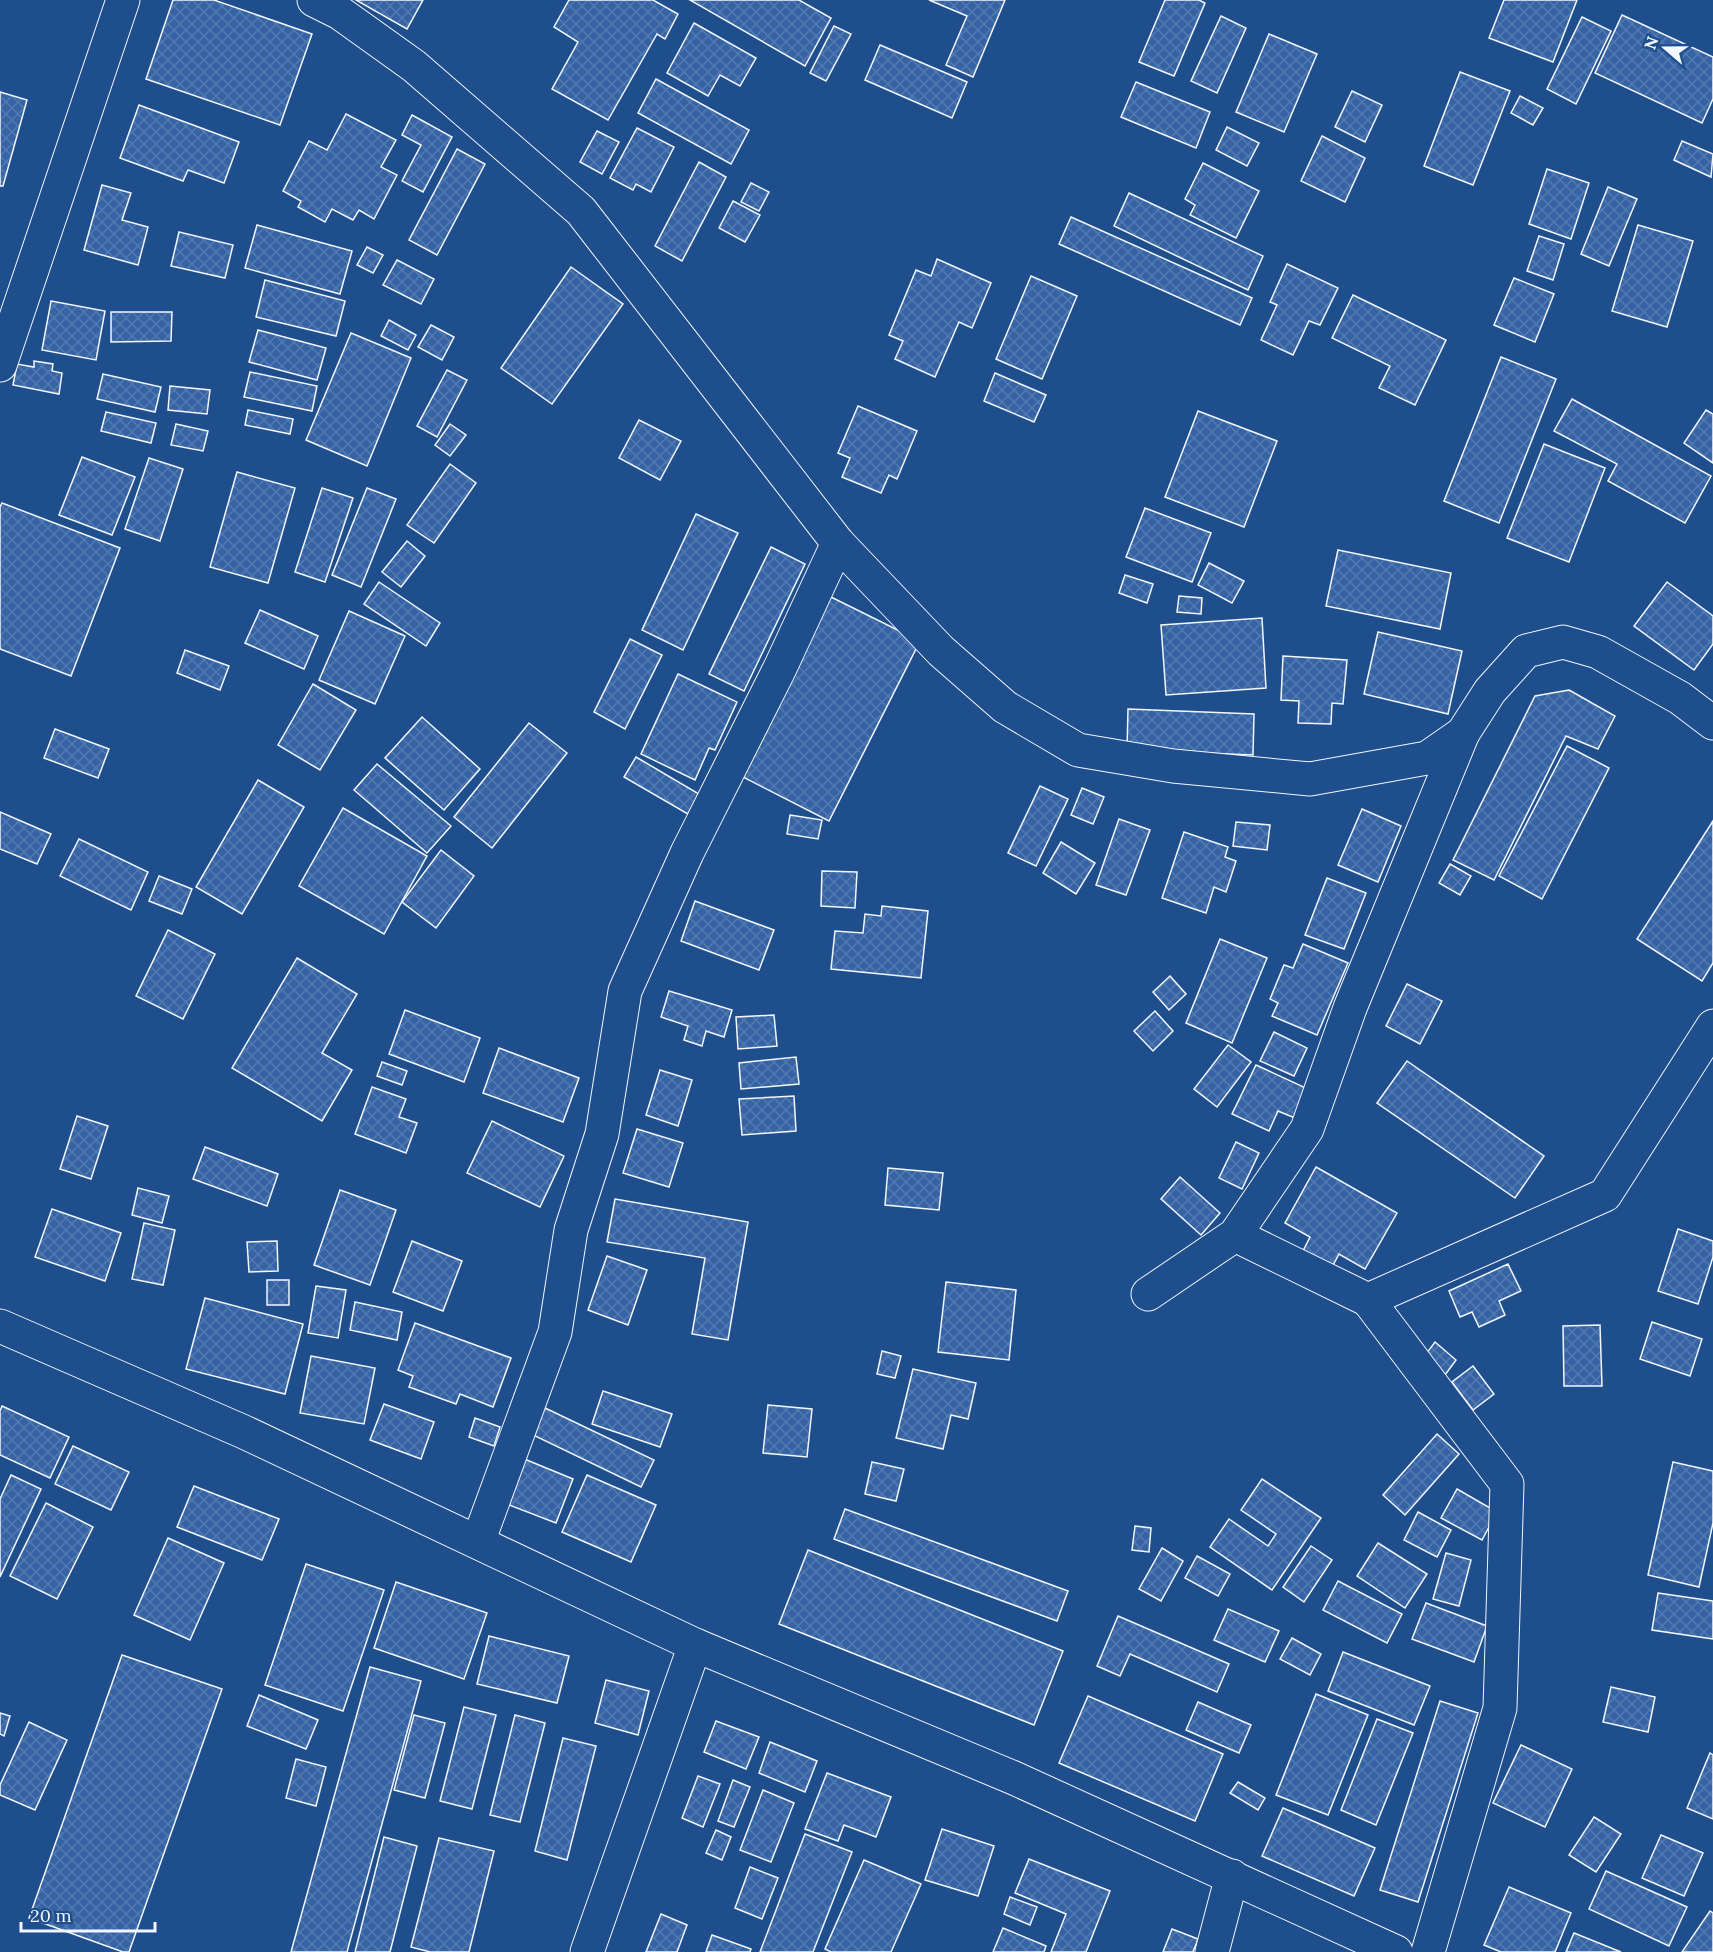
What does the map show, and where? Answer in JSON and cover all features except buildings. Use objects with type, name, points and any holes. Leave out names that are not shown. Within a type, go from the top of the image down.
[{"type":"street","points":[[0,365],[123,0]]},
{"type":"street","points":[[314,0],[340,13],[414,66],[581,211],[837,543],[941,651],[1005,707],[1078,750],[1173,765],[1310,779],[1427,758],[1463,733]]},
{"type":"street","points":[[478,1542],[555,1332],[571,1230],[602,1134],[625,991],[687,853],[780,668],[837,543]]},
{"type":"street","points":[[1148,1294],[1235,1235],[1307,1129],[1350,1008],[1463,733],[1490,691],[1526,651],[1563,642],[1598,652],[1680,698],[1713,723]]},
{"type":"street","points":[[1368,1300],[1605,1196],[1713,1026]]},
{"type":"street","points":[[1235,1235],[1368,1300],[1507,1484],[1500,1708],[1428,1952]]},
{"type":"street","points":[[0,1326],[244,1432],[695,1645],[1014,1778],[1396,1952]]},
{"type":"street","points":[[587,1952],[695,1645]]},
{"type":"street","points":[[1212,1952],[1232,1876]]}]
